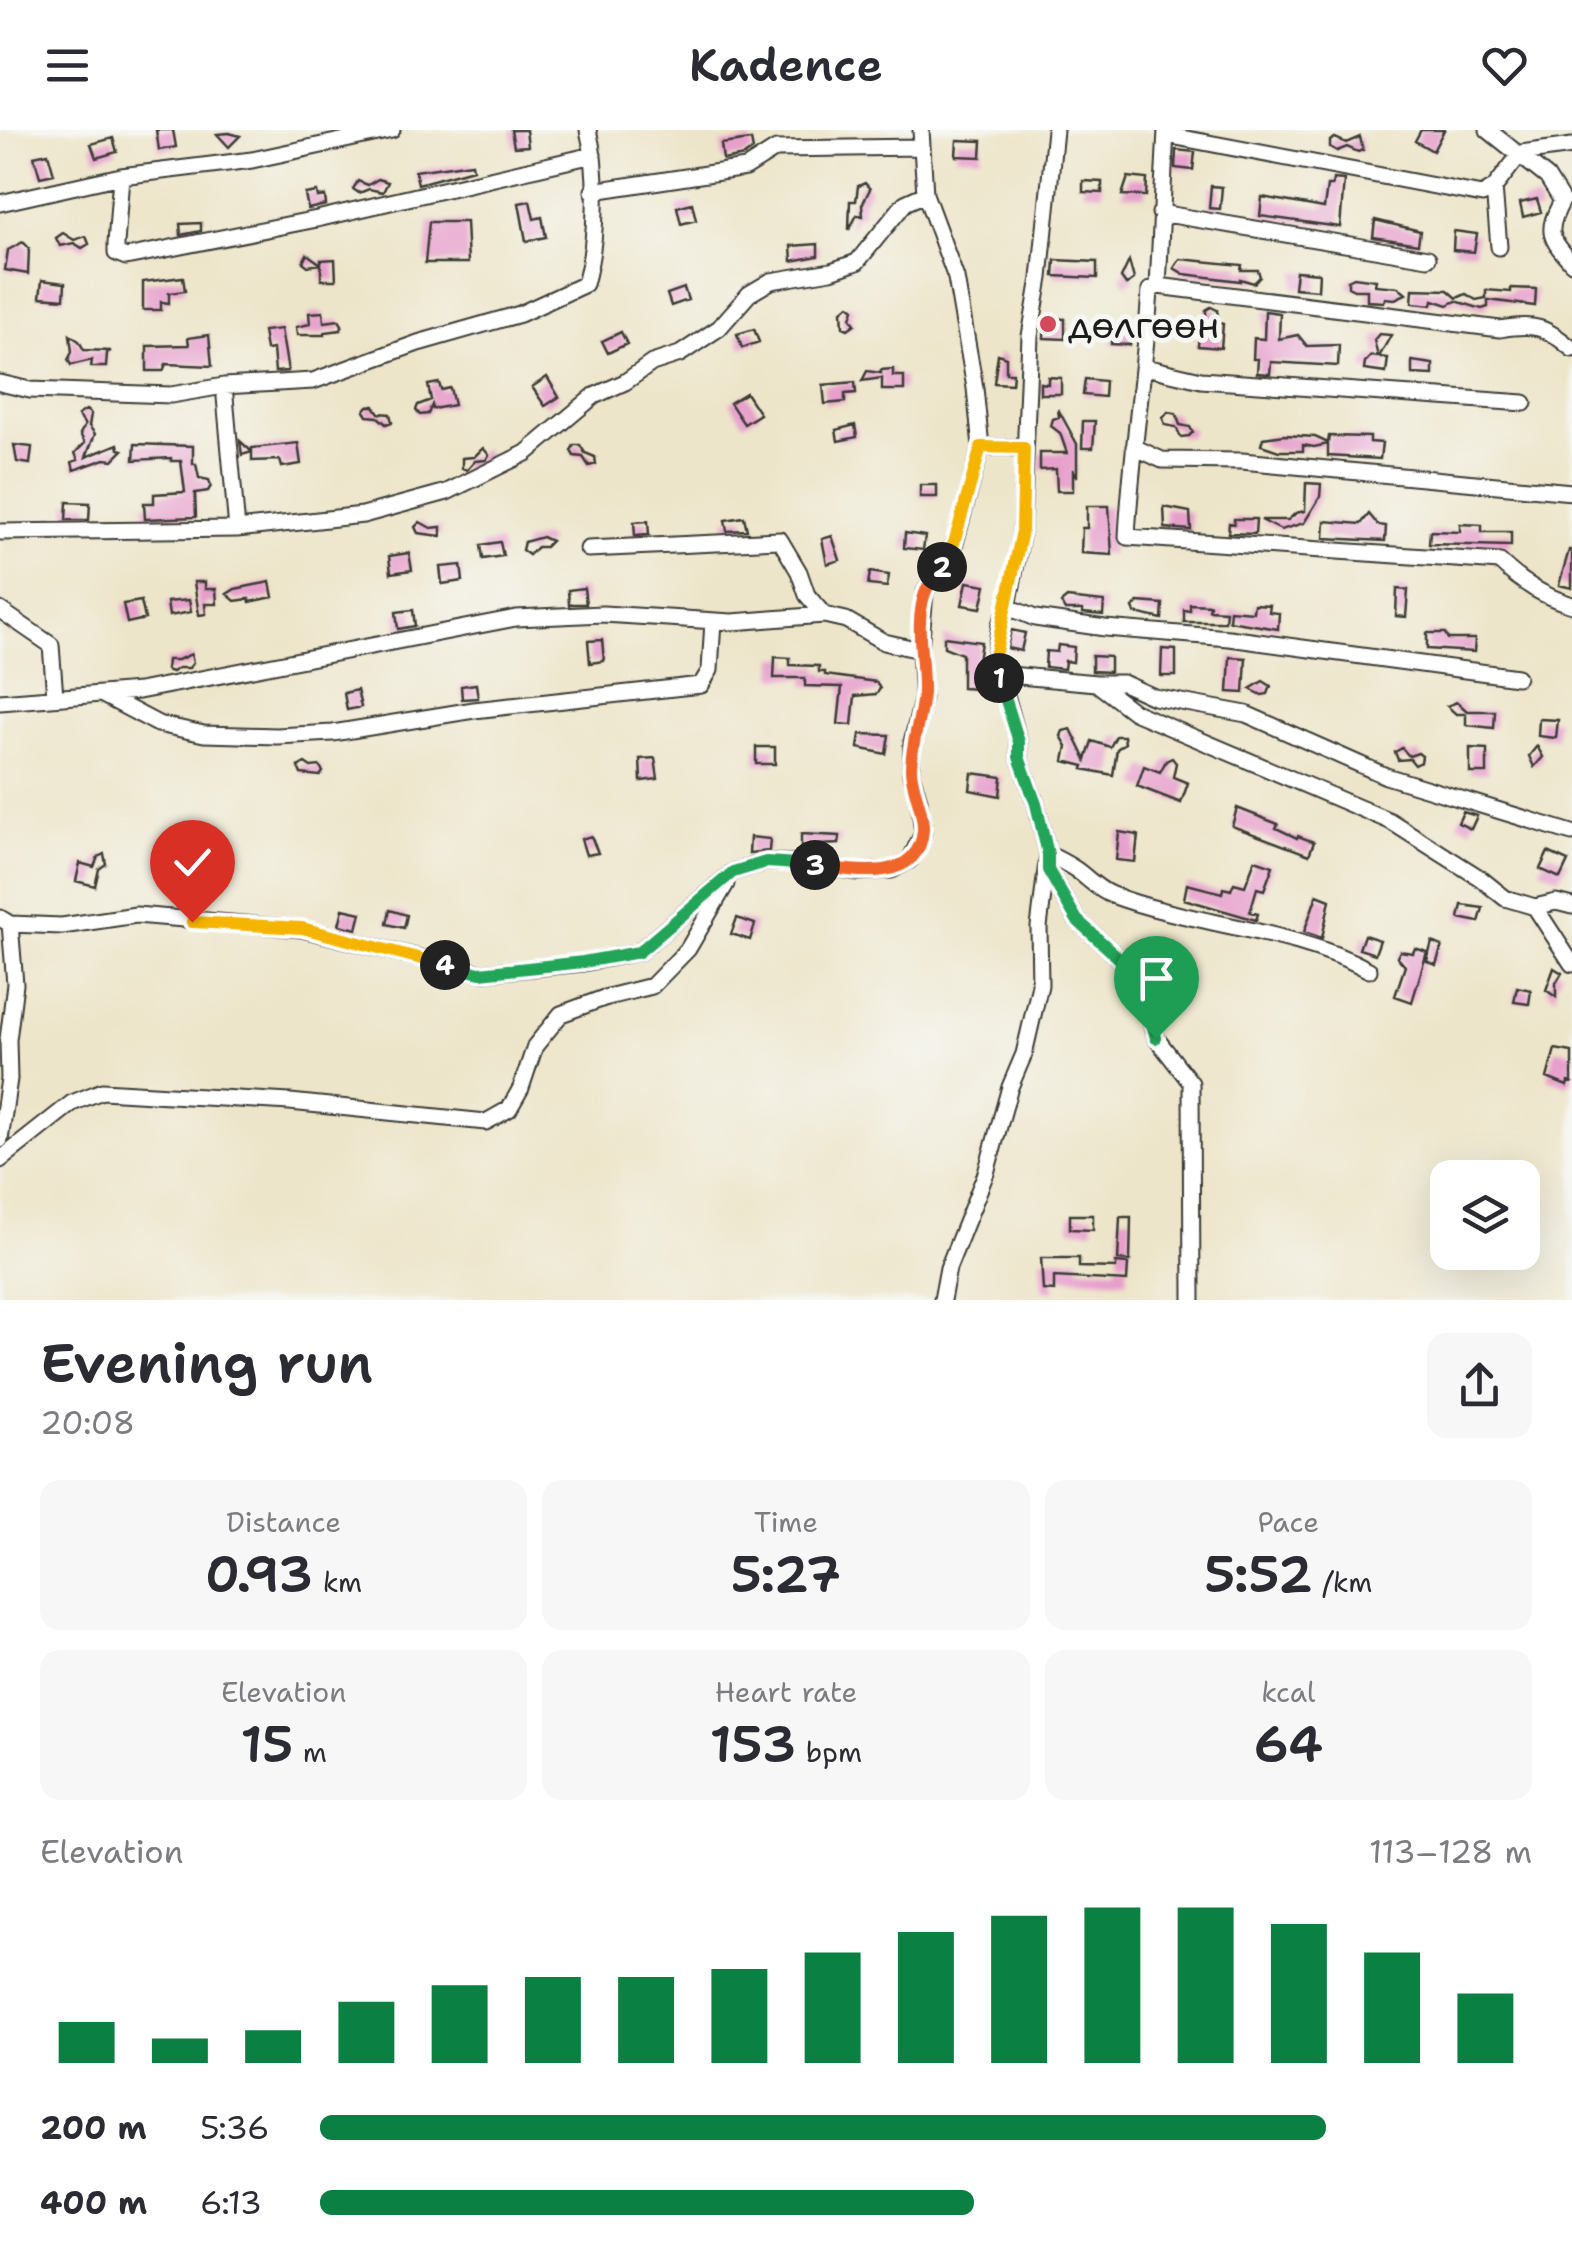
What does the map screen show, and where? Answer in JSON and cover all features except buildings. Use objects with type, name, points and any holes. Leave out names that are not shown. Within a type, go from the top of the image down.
[{"type":"street","points":[[0,204],[121,176],[252,160],[392,130]]},
{"type":"street","points":[[0,383],[30,390],[171,395],[224,386],[313,381],[418,342],[520,314],[585,284],[593,256],[593,155],[588,130]]},
{"type":"street","points":[[0,1140],[9,1079],[8,1040],[15,984],[5,921],[62,926],[136,915],[302,928],[480,973],[639,952],[733,872],[766,862],[803,863],[856,872],[892,870],[910,860],[923,833],[911,774],[912,742],[923,697],[920,650],[925,592],[954,543],[981,447],[956,278],[925,194],[921,130]]},
{"type":"street","points":[[1055,130],[1030,336],[1022,531],[995,656],[1048,862],[1077,920],[1121,960],[1146,1001],[1156,1038],[1191,1083],[1192,1300]]},
{"type":"street","points":[[1488,130],[1547,177],[1562,202],[1550,229],[1554,242],[1572,263]]},
{"type":"street","points":[[1158,286],[1166,133],[1482,195],[1494,188],[1521,154],[1572,146]]},
{"type":"street","points":[[593,190],[746,168],[776,148],[921,147]]},
{"type":"street","points":[[121,176],[116,253],[126,257],[298,224],[593,155]]},
{"type":"street","points":[[1494,188],[1500,247]]},
{"type":"street","points":[[0,532],[237,529],[362,515],[446,492],[526,453],[594,396],[652,364],[680,354],[719,328],[749,294],[771,281],[831,271],[857,262],[905,203],[925,194]]},
{"type":"street","points":[[1160,213],[1428,258]]},
{"type":"street","points":[[1572,349],[1558,336],[1530,324],[1500,330],[1158,286],[1150,290],[1146,367],[1134,447],[1127,537],[1500,562],[1544,596],[1572,605]]},
{"type":"street","points":[[1146,367],[1201,380],[1524,404]]},
{"type":"street","points":[[224,386],[237,529]]},
{"type":"street","points":[[981,447],[1024,448]]},
{"type":"street","points":[[1134,447],[1162,460],[1242,462],[1572,492]]},
{"type":"street","points":[[588,549],[780,540],[807,595],[824,615]]},
{"type":"street","points":[[1008,607],[1035,618],[1105,628],[1229,638],[1516,677]]},
{"type":"street","points":[[0,610],[51,645],[55,697]]},
{"type":"street","points":[[0,702],[139,691],[516,618],[603,614],[713,622],[824,615],[846,620],[884,642],[920,650]]},
{"type":"street","points":[[96,692],[158,724],[204,734],[333,733],[474,710],[701,685],[710,670],[713,622]]},
{"type":"street","points":[[998,674],[1124,683],[1154,697],[1246,714],[1386,776],[1572,833]]},
{"type":"street","points":[[1096,684],[1134,712],[1390,822],[1505,898],[1535,907],[1556,902],[1572,906]]},
{"type":"street","points":[[1048,862],[1074,868],[1106,894],[1168,913],[1273,936],[1369,970]]},
{"type":"street","points":[[942,1300],[948,1268],[986,1173],[1010,1087],[1032,1029],[1040,985],[1039,928],[1048,862]]},
{"type":"street","points":[[0,1160],[72,1103],[102,1091],[290,1102],[486,1122],[509,1109],[521,1088],[535,1046],[561,1014],[652,986],[688,949],[733,872]]},
{"type":"street","points":[[1535,907],[1572,964]]},
{"type":"place","name":"дөлгөөн","points":[[1048,324]]},
{"type":"route","points":[[192,922],[302,928],[480,973],[639,952],[733,872],[766,862],[803,863],[856,872],[892,870],[910,860],[923,833],[911,774],[912,742],[923,697],[919,639],[925,592],[954,543],[981,447],[1024,448],[1022,531],[1008,607],[1000,624],[995,656],[998,674],[1019,742],[1019,757],[1036,804],[1048,870],[1077,920],[1121,960],[1146,1001],[1156,1038]]}]
